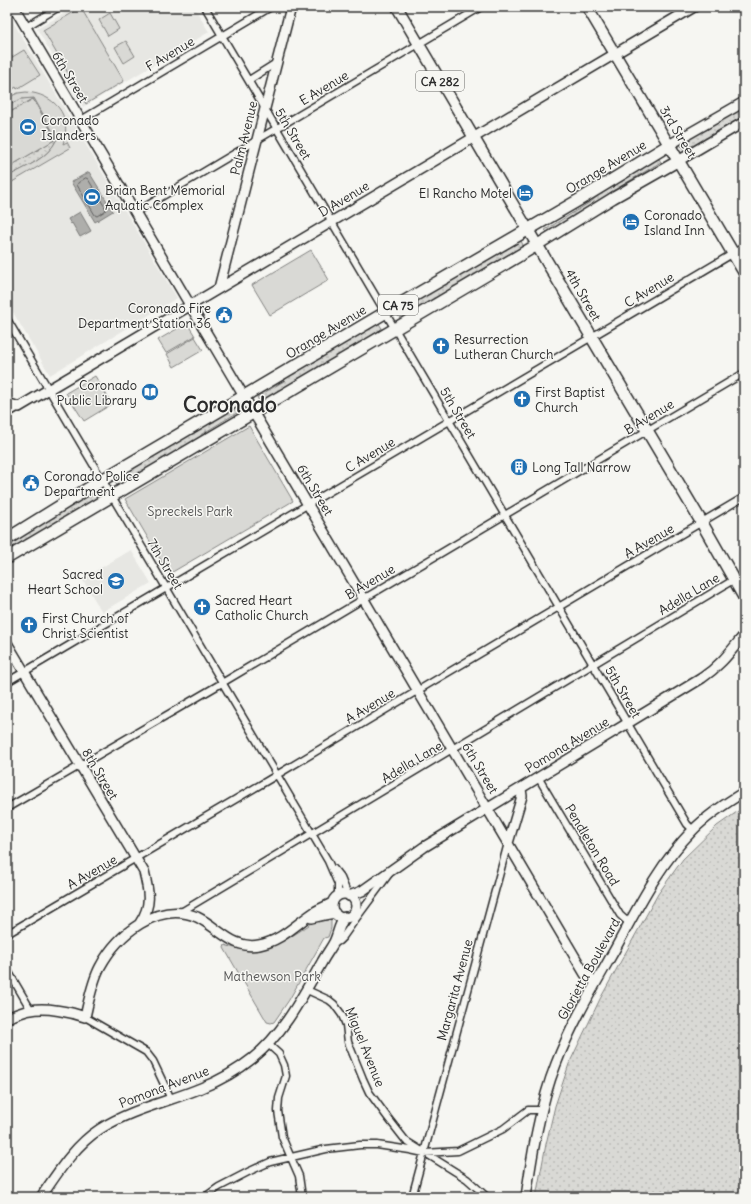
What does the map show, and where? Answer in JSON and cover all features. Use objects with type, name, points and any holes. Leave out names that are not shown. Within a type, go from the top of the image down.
[{"type":"highway","name":"3rd Street","points":[[669,146],[744,272]]},
{"type":"highway","name":"Orange Avenue","points":[[7,539],[102,480],[669,146]]},
{"type":"highway","name":"CA 75","points":[[7,558],[537,245]]},
{"type":"highway","name":"4th Street","points":[[537,245],[702,523],[744,597]]},
{"type":"main road","name":"4th Street","points":[[396,7],[537,245]]},
{"type":"main road","name":"3rd Street","points":[[587,7],[669,146]]},
{"type":"main road","points":[[537,245],[613,198],[678,161]]},
{"type":"street","name":"6th Street","points":[[14,7],[585,974],[596,982]]},
{"type":"street","points":[[26,27],[59,7]]},
{"type":"street","name":"5th Street","points":[[205,7],[687,824],[693,830]]},
{"type":"street","name":"F Avenue","points":[[81,120],[271,7]]},
{"type":"street","name":"Palm Avenue","points":[[219,288],[291,7]]},
{"type":"street","name":"E Avenue","points":[[136,212],[481,7]]},
{"type":"street","name":"D Avenue","points":[[7,414],[694,7]]},
{"type":"street","name":"Palm Avenue","points":[[248,80],[276,63]]},
{"type":"street","name":"Orange Avenue","points":[[669,146],[744,102]]},
{"type":"street","points":[[678,161],[744,122]]},
{"type":"street","name":"C Avenue","points":[[7,682],[744,247]]},
{"type":"street","name":"7th Street","points":[[7,319],[349,895]]},
{"type":"street","name":"B Avenue","points":[[7,808],[222,683],[744,373]]},
{"type":"street","points":[[7,403],[19,407]]},
{"type":"street","name":"A Avenue","points":[[7,934],[744,497]]},
{"type":"street","name":"Adella Lane","points":[[181,912],[454,750],[734,579]]},
{"type":"street","name":"Pomona Avenue","points":[[335,899],[342,894],[349,895],[362,891],[424,847],[702,678],[714,670],[744,635]]},
{"type":"street","name":"8th Street","points":[[7,643],[144,872],[149,901],[147,912],[140,924]]},
{"type":"street","name":"Pendleton Road","points":[[538,777],[620,915],[629,923]]},
{"type":"street","name":"Margarita Avenue","points":[[412,1197],[522,796],[521,789]]},
{"type":"street","name":"Glorietta Boulevard","points":[[526,1197],[530,1168],[542,1110],[555,1065],[569,1033],[596,982],[658,874],[693,830],[726,803],[744,792]]},
{"type":"street","name":"7th Street","points":[[328,861],[338,884],[335,899]]},
{"type":"street","points":[[333,944],[341,922],[345,917],[353,912],[355,905],[395,867]]},
{"type":"street","name":"Pomona Avenue","points":[[41,1197],[72,1154],[100,1129],[124,1116],[202,1088],[217,1081],[253,1058],[268,1044],[287,1021],[333,944],[340,941],[395,867]]},
{"type":"street","points":[[349,895],[355,905]]},
{"type":"street","points":[[85,1017],[93,984],[100,968],[118,941],[140,924],[166,913],[181,912],[196,917],[233,941],[247,945],[258,945],[276,940],[315,911],[335,899]]},
{"type":"street","points":[[335,899],[332,908],[335,914],[340,917],[345,917]]},
{"type":"street","points":[[302,921],[324,915],[335,914]]},
{"type":"street","points":[[322,961],[332,931],[335,914]]},
{"type":"street","points":[[7,969],[31,1010]]},
{"type":"street","name":"Miguel Avenue","points":[[306,990],[329,1000],[342,1015],[346,1025],[348,1042],[369,1092],[406,1141],[467,1179],[487,1197]]},
{"type":"street","points":[[7,1018],[31,1010],[46,1010],[85,1017],[146,1052],[153,1061],[171,1099]]},
{"type":"street","points":[[268,1044],[278,1054],[284,1065],[286,1076],[279,1098],[278,1111],[282,1137],[299,1176],[302,1197]]},
{"type":"street","points":[[205,1197],[219,1187],[270,1162],[326,1149],[360,1145],[377,1145],[424,1153],[458,1151],[503,1129],[528,1110],[542,1110]]},
{"type":"shaded area","points":[[75,7],[194,7],[209,32],[83,107],[37,29]]},
{"type":"shaded area","points":[[7,12],[177,298],[50,375],[7,302]]},
{"type":"shaded area","name":"Sacred Heart School","points":[[131,550],[151,583],[102,612],[82,579]]},
{"type":"green space","points":[[81,8],[124,81],[86,104],[43,30]]},
{"type":"green space","points":[[110,13],[119,29],[108,36],[99,20]]},
{"type":"green space","points":[[126,41],[135,56],[124,63],[115,47]]},
{"type":"green space","points":[[24,50],[40,75],[17,89],[16,87],[7,93],[7,56],[9,59]]},
{"type":"green space","points":[[26,92],[45,97],[59,108],[63,115],[65,124],[63,144],[67,142],[70,148],[7,185],[7,177],[42,157],[53,146],[57,139],[34,98],[21,99],[7,106],[7,98],[18,93]]},
{"type":"green space","points":[[34,98],[57,139],[48,152],[42,157],[7,177],[7,168],[56,139],[33,99],[7,114],[7,106],[21,99]]},
{"type":"green space","name":"Coronado Islanders","points":[[33,99],[56,139],[7,168],[7,114]]},
{"type":"green space","points":[[744,106],[744,117],[685,152],[680,144]]},
{"type":"green space","points":[[659,159],[661,162],[611,192],[599,203],[548,233],[545,230],[592,201],[600,194],[627,178],[647,163]]},
{"type":"green space","points":[[520,239],[524,247],[401,320],[396,312]]},
{"type":"green space","points":[[311,250],[329,280],[270,315],[252,285]]},
{"type":"green space","points":[[378,322],[383,330],[260,403],[257,397],[284,381],[290,374]]},
{"type":"green space","points":[[187,323],[195,336],[166,353],[158,340]]},
{"type":"green space","points":[[195,337],[203,350],[174,367],[167,354]]},
{"type":"green space","points":[[95,376],[112,404],[84,421],[66,393]]},
{"type":"green space","points":[[237,405],[240,411],[202,434],[198,440],[118,487],[113,478]]},
{"type":"green space","name":"Spreckels Park","points":[[249,426],[293,501],[169,574],[125,499]]},
{"type":"green space","points":[[95,489],[100,497],[7,553],[7,545]]},
{"type":"green space","points":[[744,807],[744,1197],[536,1197],[555,1106],[569,1064],[600,999],[658,894],[683,859],[717,826]]},
{"type":"green space","name":"Mathewson Park","points":[[331,918],[331,928],[328,937],[324,938],[289,1000],[274,1022],[267,1022],[224,948],[225,945],[237,949],[249,950],[269,947],[289,938],[309,925],[309,922]]},
{"type":"water","name":"Brian Bent Memorial Aquatic Complex","points":[[89,172],[113,211],[95,222],[71,182]]},
{"type":"water","name":"Brian Bent Memorial Aquatic Complex","points":[[80,212],[91,231],[80,237],[68,219]]},
{"type":"place","name":"Coronado Islanders","points":[[28,127]]},
{"type":"place","name":"El Rancho Motel","points":[[525,193]]},
{"type":"place","name":"Brian Bent Memorial Aquatic Complex","points":[[92,197]]},
{"type":"place","name":"Coronado Island Inn","points":[[631,222]]},
{"type":"place","name":"Coronado Fire Department Station 36","points":[[224,315]]},
{"type":"place","name":"Resurrection Lutheran Church","points":[[441,346]]},
{"type":"place","name":"Coronado Public Library","points":[[150,392]]},
{"type":"place","name":"First Baptist Church","points":[[522,399]]},
{"type":"place","name":"Long Tall Narrow","points":[[519,467]]},
{"type":"place","name":"Coronado Police Department","points":[[31,483]]},
{"type":"place","name":"Sacred Heart School","points":[[116,581]]},
{"type":"place","name":"Sacred Heart Catholic Church","points":[[202,607]]},
{"type":"place","name":"First Church of Christ Scientist","points":[[29,625]]},
{"type":"district","name":"Coronado","points":[[230,404]]}]
